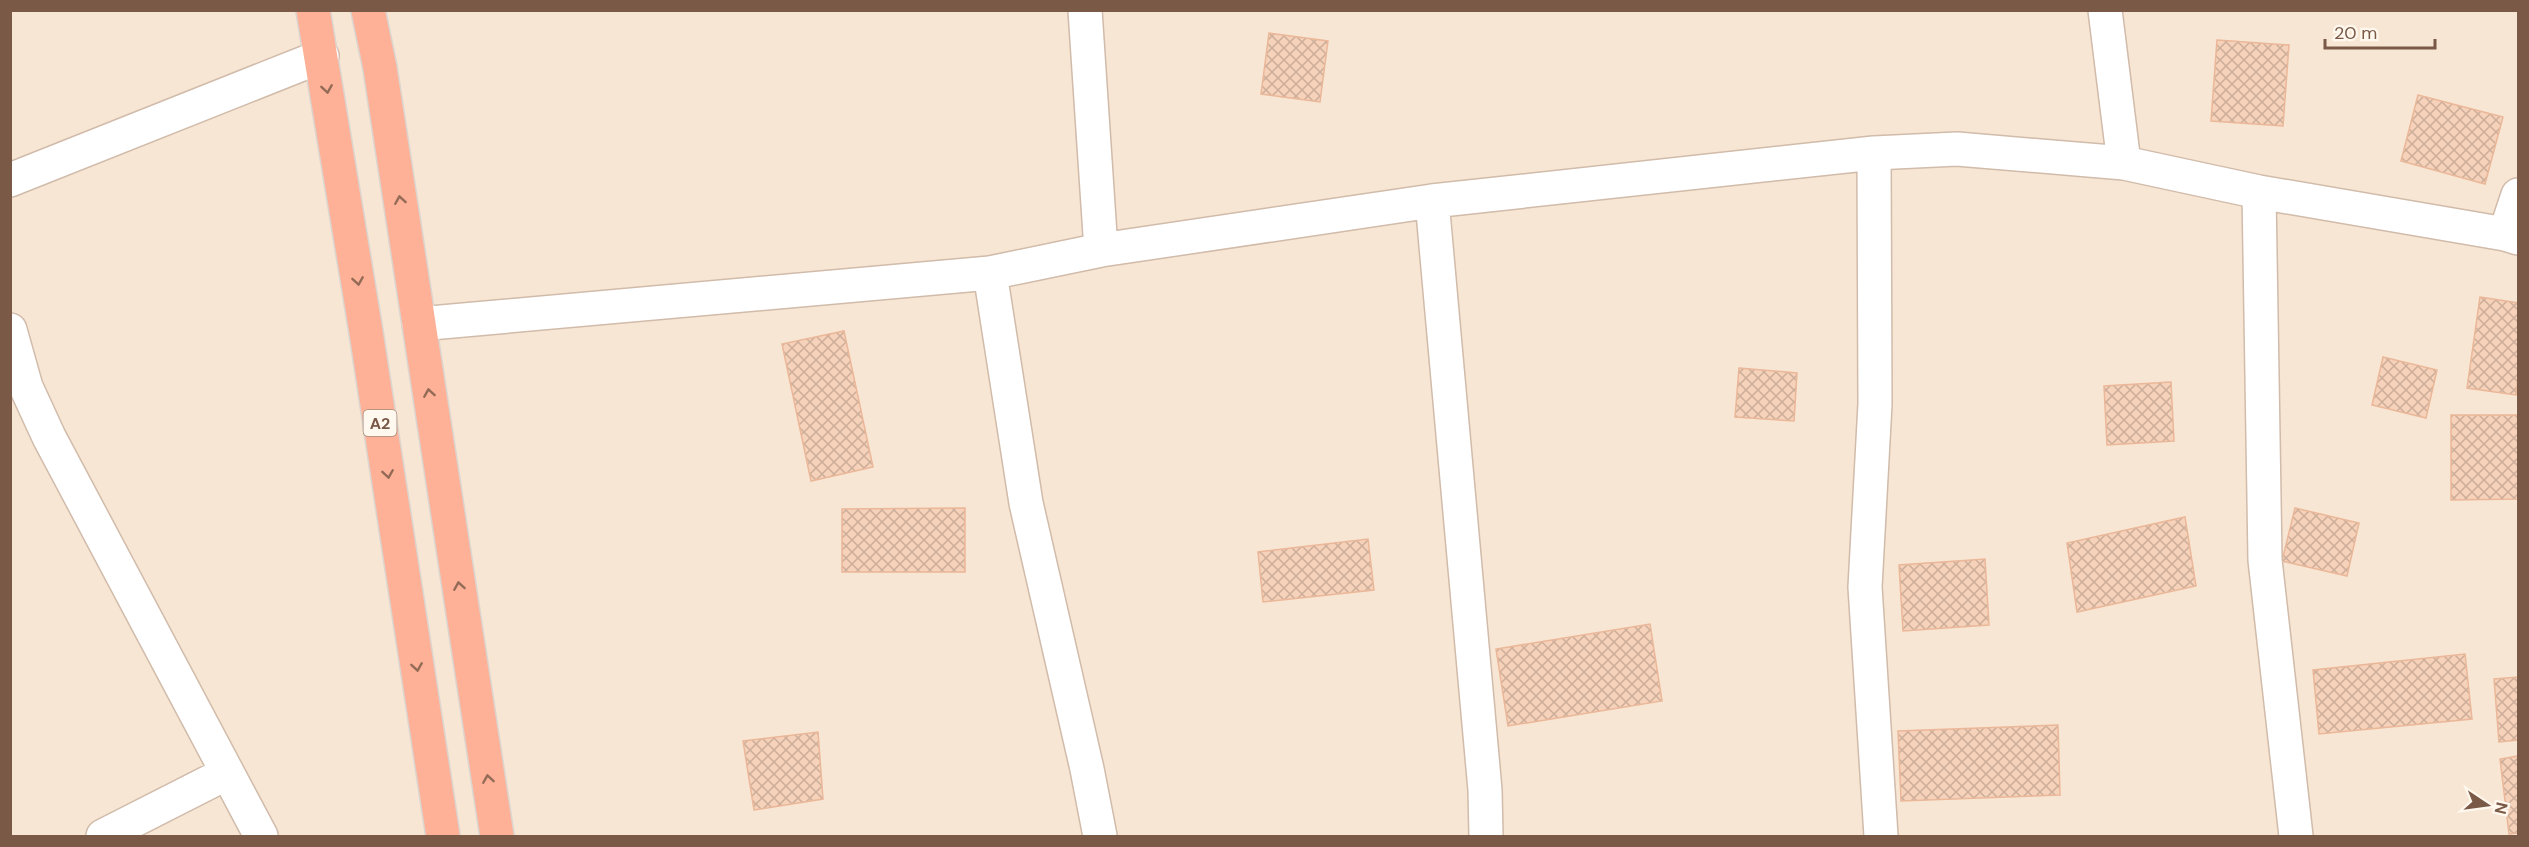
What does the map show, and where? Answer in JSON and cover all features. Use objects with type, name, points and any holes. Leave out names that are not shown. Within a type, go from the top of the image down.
[{"type":"highway","name":"A2","points":[[314,10],[443,837]]},
{"type":"highway","points":[[368,10],[380,68],[496,837]]},
{"type":"street","points":[[1084,10],[1101,250]]},
{"type":"street","points":[[2105,10],[2124,163]]},
{"type":"street","points":[[10,180],[322,56]]},
{"type":"street","points":[[419,324],[990,273],[1101,250],[1432,201],[1874,153],[1957,149],[2124,163],[2259,192],[2512,236],[2518,195]]},
{"type":"street","points":[[1874,153],[1875,404],[1865,587],[1881,837]]},
{"type":"street","points":[[2259,192],[2265,560],[2296,837]]},
{"type":"street","points":[[1432,201],[1485,789],[1486,837]]},
{"type":"street","points":[[990,273],[1026,503],[1087,769],[1100,837]]},
{"type":"street","points":[[10,330],[26,387],[49,437],[261,837]]},
{"type":"street","points":[[103,837],[227,773]]},
{"type":"shaded area","points":[[11,11],[2518,11],[2518,836],[11,836]]},
{"type":"building","points":[[1269,33],[1328,41],[1320,102],[1261,94]]},
{"type":"building","points":[[2217,40],[2289,45],[2283,126],[2211,121]]},
{"type":"building","points":[[2418,95],[2503,117],[2485,184],[2401,161]]},
{"type":"building","points":[[2480,297],[2518,303],[2516,395],[2467,388]]},
{"type":"building","points":[[844,331],[873,467],[811,481],[782,344]]},
{"type":"building","points":[[2383,357],[2437,370],[2426,418],[2372,405]]},
{"type":"building","points":[[1739,368],[1797,373],[1794,421],[1735,417]]},
{"type":"building","points":[[2171,382],[2174,441],[2107,445],[2104,386]]},
{"type":"building","points":[[2451,415],[2518,415],[2518,499],[2451,500]]},
{"type":"building","points":[[965,508],[965,572],[842,572],[842,509]]},
{"type":"building","points":[[2295,508],[2359,523],[2347,576],[2282,561]]},
{"type":"building","points":[[2185,517],[2196,586],[2077,612],[2067,543]]},
{"type":"building","points":[[1368,539],[1374,590],[1263,602],[1258,552]]},
{"type":"building","points":[[1985,559],[1989,625],[1903,631],[1899,565]]},
{"type":"building","points":[[1650,624],[1662,701],[1508,726],[1496,649]]},
{"type":"building","points":[[2465,654],[2472,719],[2319,734],[2313,670]]},
{"type":"building","points":[[2518,677],[2518,740],[2499,742],[2494,679]]},
{"type":"building","points":[[2058,725],[2060,795],[1901,801],[1898,731]]},
{"type":"building","points":[[818,732],[823,799],[754,810],[743,741]]},
{"type":"building","points":[[2518,756],[2518,833],[2509,834],[2500,759]]}]
